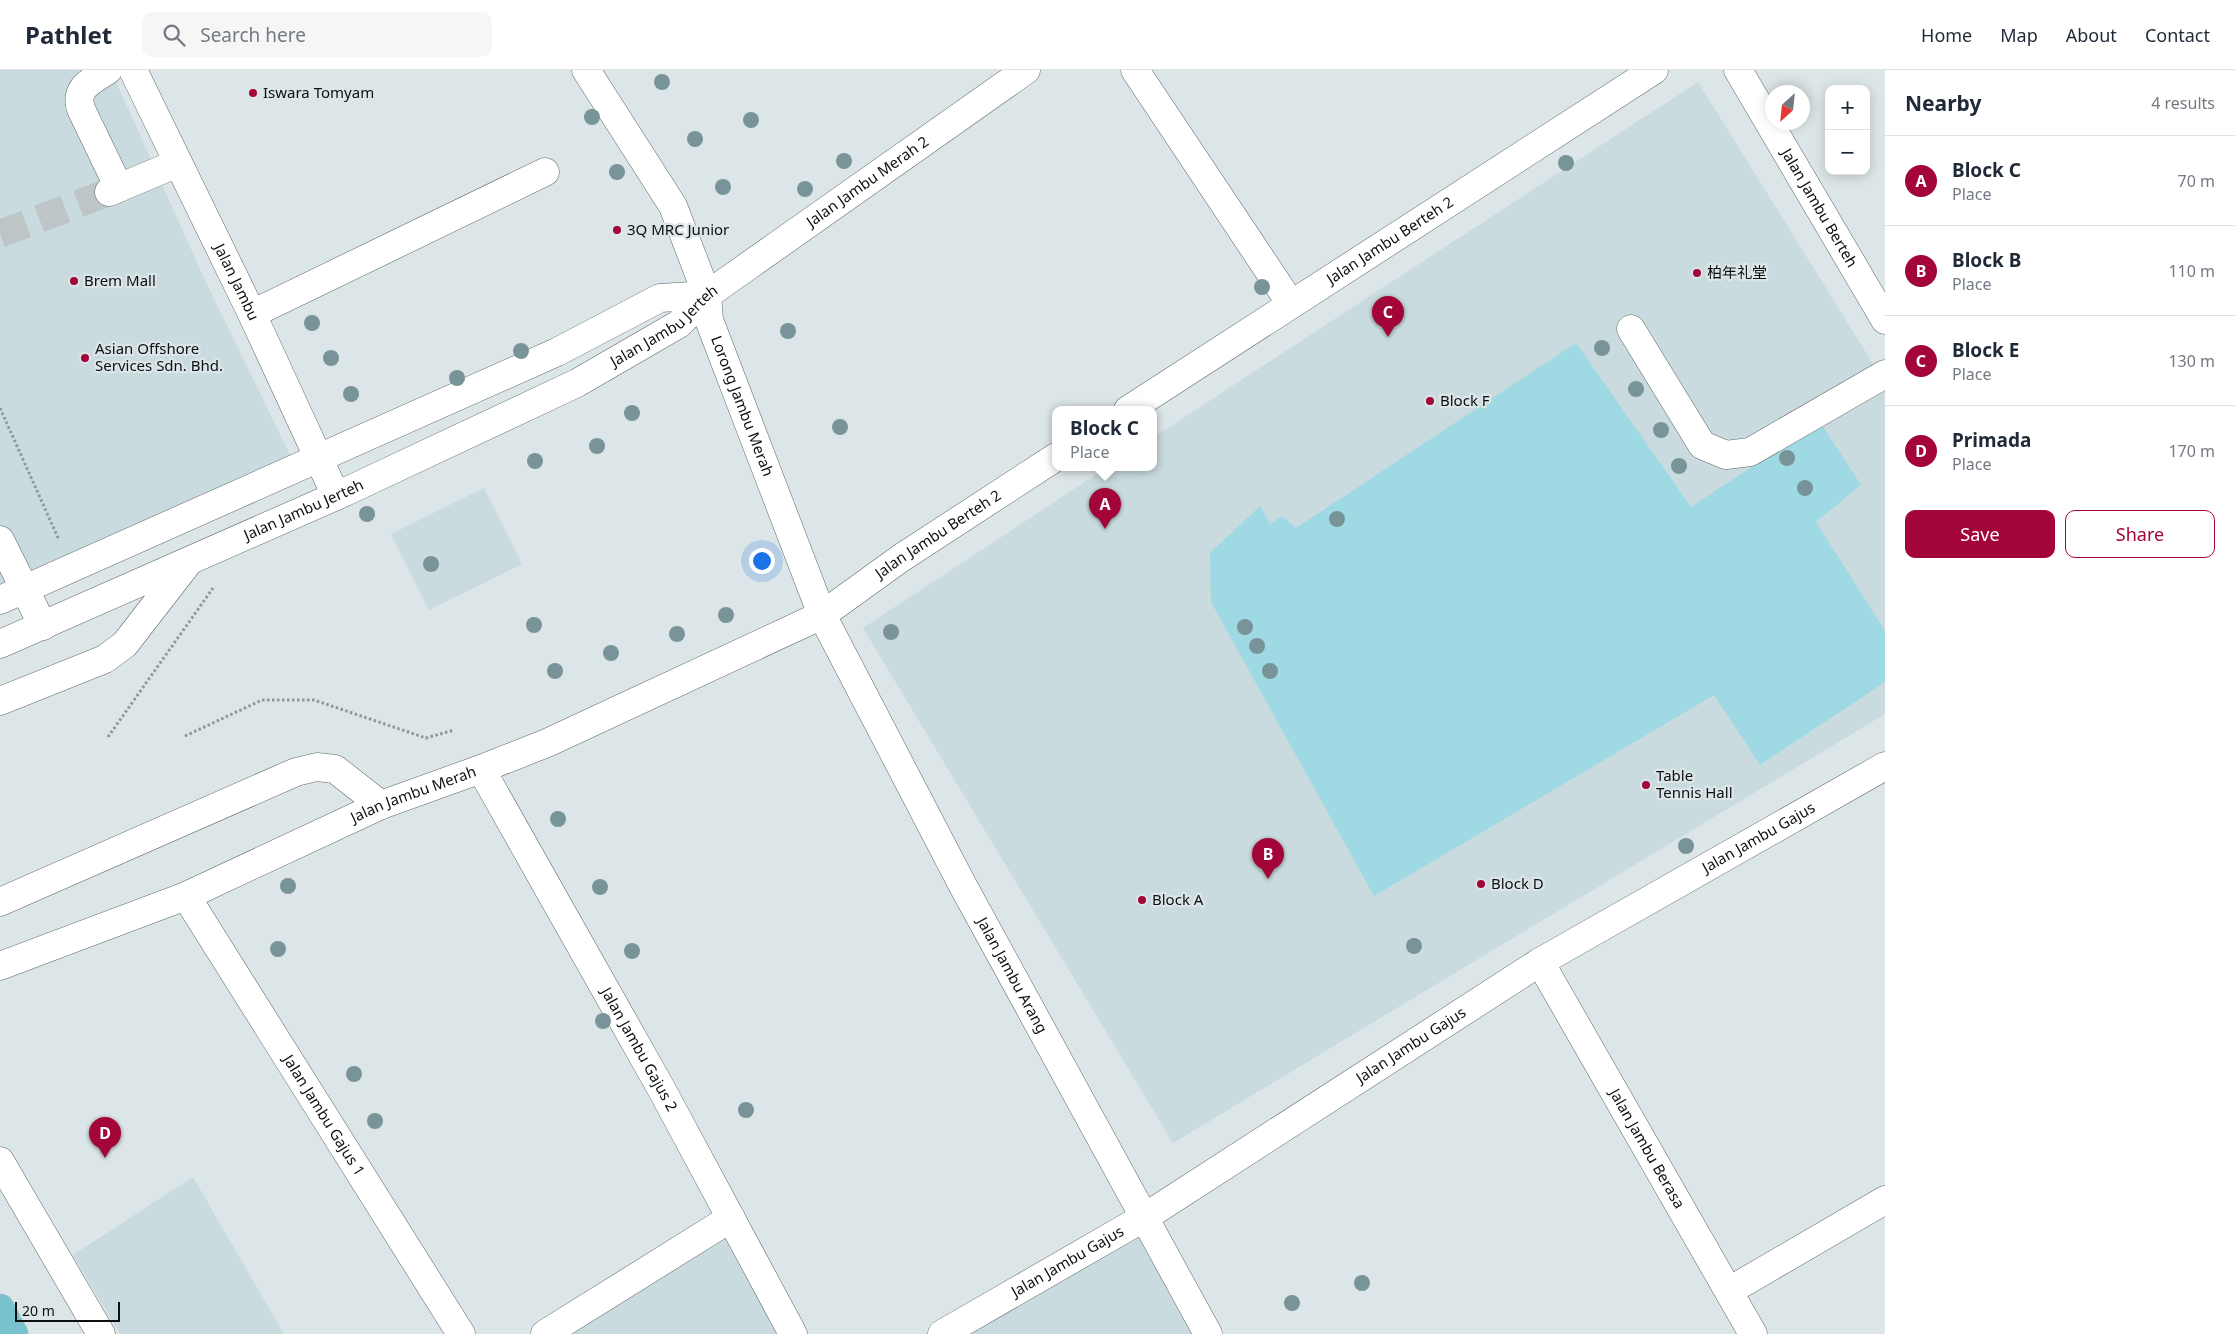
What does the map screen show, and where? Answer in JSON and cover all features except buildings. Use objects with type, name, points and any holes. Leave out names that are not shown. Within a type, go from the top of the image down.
[{"type":"main road","points":[[0,1308],[14,1334]]},
{"type":"street","points":[[108,70],[82,88],[78,99],[114,190],[178,163]]},
{"type":"street","name":"Jalan Jambu","points":[[133,70],[252,314],[336,496]]},
{"type":"street","name":"Lorong Jambu Merah","points":[[586,70],[673,206],[707,295],[709,320],[822,615]]},
{"type":"street","name":"Jalan Jambu Merah 2","points":[[707,295],[1026,70]]},
{"type":"street","points":[[1135,70],[1291,304]]},
{"type":"street","name":"Jalan Jambu Berteh 2","points":[[1134,406],[1654,70]]},
{"type":"street","name":"Jalan Jambu Berteh","points":[[1738,70],[1885,320]]},
{"type":"street","points":[[252,314],[545,172]]},
{"type":"street","name":"Jalan Jambu Jerteh","points":[[12,594],[557,352],[660,298],[707,295]]},
{"type":"street","name":"Jalan Jambu Jerteh","points":[[0,644],[336,496],[577,383],[679,324],[707,295]]},
{"type":"street","points":[[1631,329],[1702,445],[1726,455],[1750,452],[1885,374]]},
{"type":"street","name":"Jalan Jambu Berteh 2","points":[[822,615],[902,558],[1052,460]]},
{"type":"street","points":[[0,540],[12,594],[43,626]]},
{"type":"street","points":[[0,701],[104,659],[125,644],[190,561]]},
{"type":"street","name":"Jalan Jambu Merah","points":[[0,966],[186,896],[381,805],[547,743],[822,615]]},
{"type":"street","name":"Jalan Jambu Arang","points":[[822,615],[962,884],[1208,1334]]},
{"type":"street","name":"Jalan Jambu Gajus","points":[[942,1334],[1144,1217],[1540,962],[1885,766]]},
{"type":"street","points":[[0,902],[296,772],[316,767],[335,769],[381,805]]},
{"type":"street","name":"Jalan Jambu Gajus 2","points":[[481,769],[662,1090],[793,1334]]},
{"type":"street","name":"Jalan Jambu Gajus 1","points":[[186,896],[461,1334]]},
{"type":"street","name":"Jalan Jambu Berasa","points":[[1540,962],[1754,1334]]},
{"type":"street","points":[[0,1161],[100,1334]]},
{"type":"street","points":[[1729,1291],[1885,1200]]},
{"type":"street","points":[[545,1334],[731,1218]]},
{"type":"path","points":[[0,408],[63,549]]},
{"type":"path","points":[[108,737],[216,582]]},
{"type":"path","points":[[185,736],[262,700],[314,700],[426,738],[454,730]]},
{"type":"shaded area","points":[[0,70],[111,70],[203,276],[292,459],[0,586]]},
{"type":"shaded area","points":[[1698,82],[1885,383],[1885,714],[1173,1143],[863,628],[1101,471],[1157,471],[1157,435]]},
{"type":"shaded area","points":[[1576,343],[1691,507],[1820,422],[1861,485],[1816,522],[1885,631],[1885,682],[1760,765],[1714,695],[1374,896],[1211,602],[1210,553],[1260,506],[1270,524],[1282,516],[1296,528]]},
{"type":"shaded area","points":[[484,488],[522,564],[429,610],[391,534]]},
{"type":"shaded area","points":[[193,1177],[284,1334],[120,1334],[73,1255]]},
{"type":"shaded area","points":[[724,1232],[781,1334],[558,1334]]},
{"type":"shaded area","points":[[1139,1234],[1194,1334],[966,1334]]},
{"type":"tunnel","points":[[0,234],[109,192]]},
{"type":"place","name":"Iswara Tomyam","points":[[253,93]]},
{"type":"place","name":"3Q MRC Junior","points":[[617,230]]},
{"type":"place","name":"柏年礼堂","points":[[1697,273]]},
{"type":"place","name":"Brem Mall","points":[[74,281]]},
{"type":"place","name":"Block E","points":[[1388,337]]},
{"type":"place","name":"Asian Offshore Services Sdn. Bhd.","points":[[85,358]]},
{"type":"place","name":"Block F","points":[[1430,401]]},
{"type":"place","name":"Block C","points":[[1105,529]]},
{"type":"place","name":"Table Tennis Hall","points":[[1646,785]]},
{"type":"place","name":"Block B","points":[[1268,879]]},
{"type":"place","name":"Block D","points":[[1481,884]]},
{"type":"place","name":"Block A","points":[[1142,900]]},
{"type":"place","name":"Primada","points":[[105,1158]]}]
